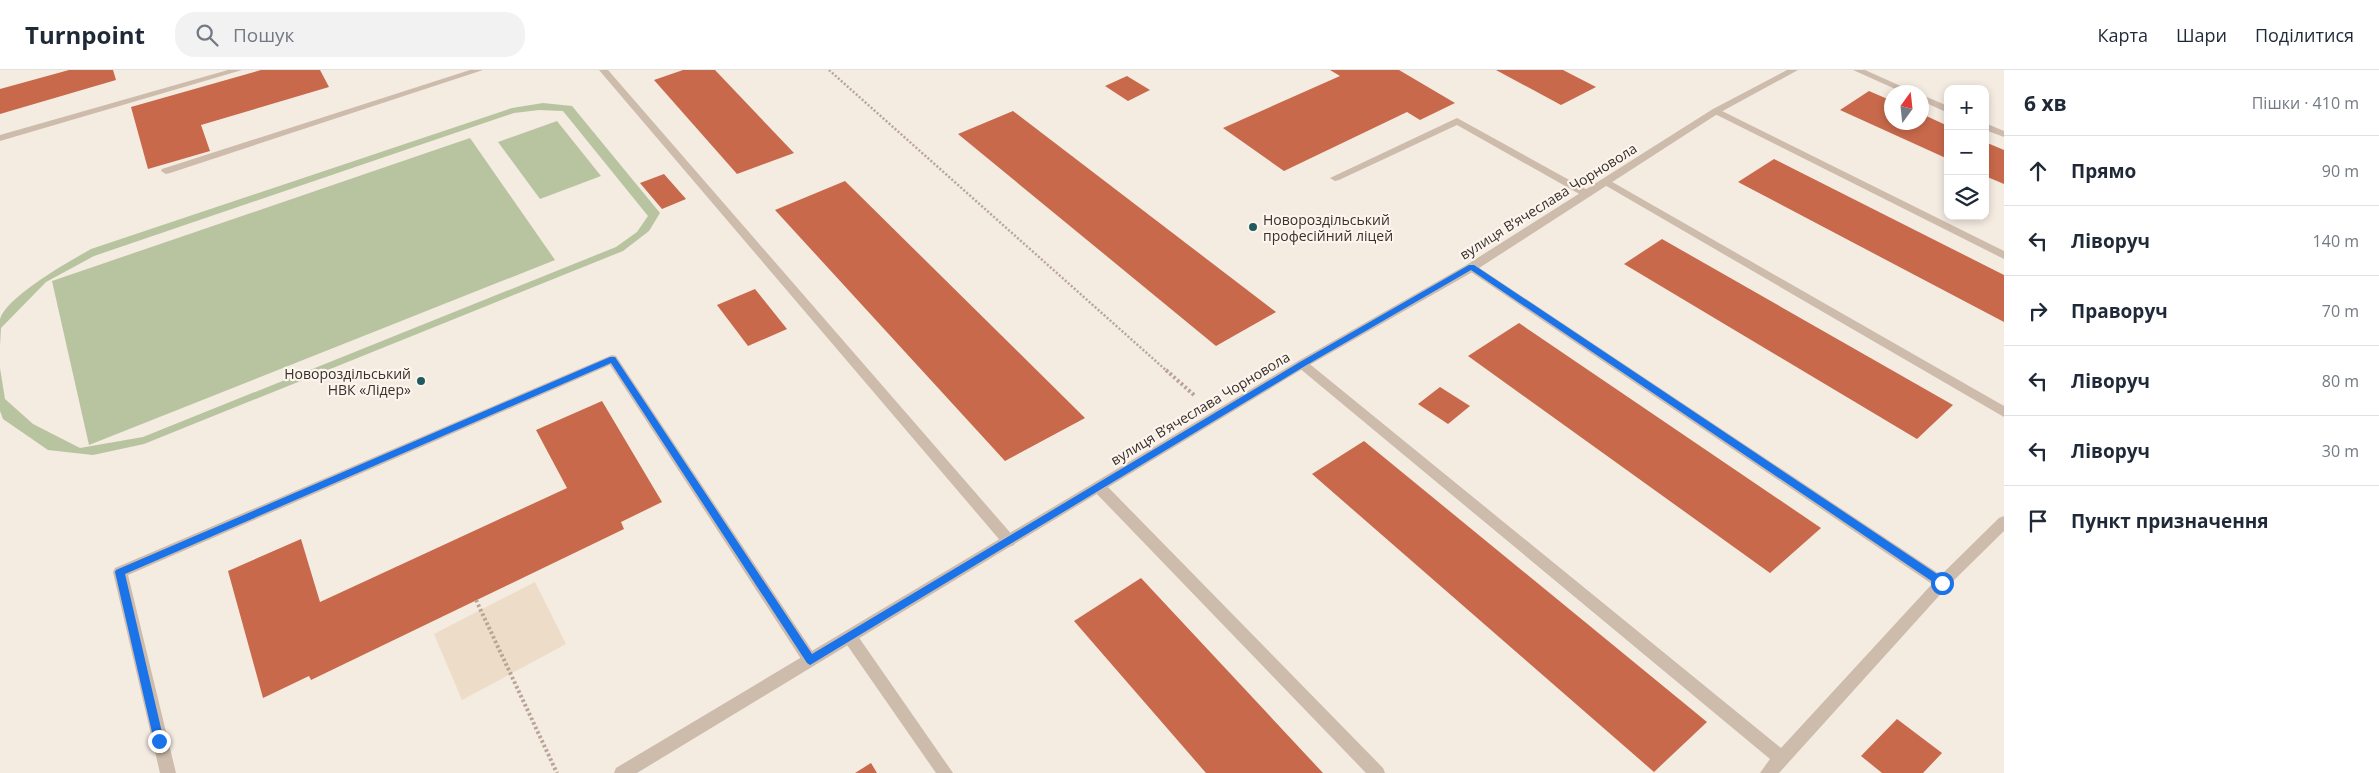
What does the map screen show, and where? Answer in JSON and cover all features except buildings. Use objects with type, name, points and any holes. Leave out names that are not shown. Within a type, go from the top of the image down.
[{"type":"street","points":[[0,138],[238,70]]},
{"type":"street","points":[[166,171],[479,70]]},
{"type":"street","points":[[603,70],[1009,541]]},
{"type":"street","name":"вулиця Вʼячеслава Чорновола","points":[[622,773],[1302,364],[1472,267],[1716,111],[1794,70]]},
{"type":"street","points":[[1857,70],[1892,85]]},
{"type":"street","points":[[1929,101],[1944,108]]},
{"type":"street","points":[[1716,111],[2004,254]]},
{"type":"street","points":[[1335,178],[1457,121],[1587,194]]},
{"type":"street","points":[[1989,128],[2004,134]]},
{"type":"street","points":[[1607,182],[2004,412]]},
{"type":"street","points":[[1472,267],[1942,583]]},
{"type":"street","points":[[168,773],[120,572],[612,359],[810,660]]},
{"type":"street","points":[[1302,364],[1781,758]]},
{"type":"street","points":[[1099,487],[1377,773]]},
{"type":"street","points":[[1768,773],[1942,583],[2004,522]]},
{"type":"street","points":[[850,637],[945,773]]},
{"type":"path","points":[[829,70],[1194,395]]},
{"type":"path","points":[[476,600],[557,773]]},
{"type":"green space","points":[[543,103],[572,106],[660,213],[649,231],[623,251],[144,444],[93,455],[48,450],[3,419],[0,411],[0,368],[5,399],[33,424],[80,448],[143,437],[616,247],[637,232],[648,216],[563,111],[539,110],[514,113],[94,256],[46,282],[1,328],[0,346],[0,319],[14,300],[40,280],[91,249],[512,108]]},
{"type":"green space","points":[[557,121],[601,176],[540,199],[498,142]]},
{"type":"green space","points":[[470,138],[555,260],[89,445],[52,281]]},
{"type":"shaded area","points":[[535,582],[566,644],[462,700],[434,634]]},
{"type":"place","name":"Новороздільський професійний ліцей","points":[[1253,227]]},
{"type":"place","name":"Новороздільський НВК «Лідер»","points":[[421,381]]},
{"type":"route","points":[[159,741],[120,572],[612,359],[810,660],[1302,364],[1472,267],[1942,583]]}]
